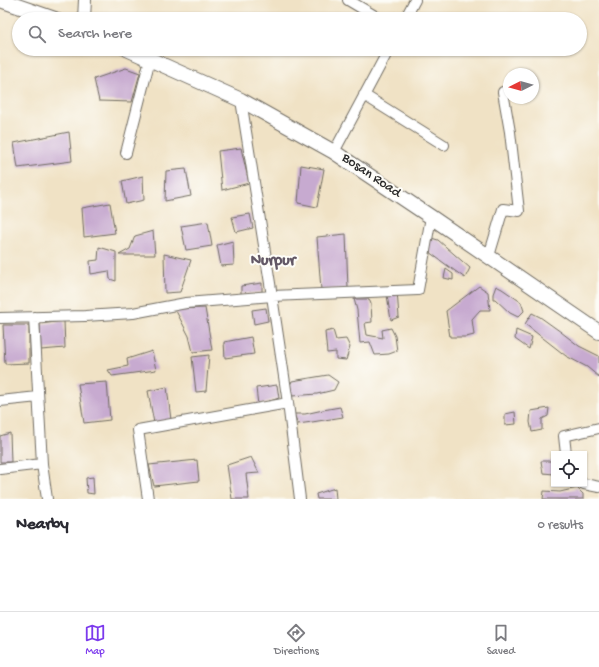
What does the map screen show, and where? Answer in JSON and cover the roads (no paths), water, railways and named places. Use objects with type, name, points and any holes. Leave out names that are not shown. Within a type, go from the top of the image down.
[{"type":"main road","points":[[3,1],[35,12]]},
{"type":"main road","name":"Bosan Road","points":[[143,56],[241,100],[334,152],[432,217],[599,332]]},
{"type":"street","points":[[84,12],[85,0]]},
{"type":"street","points":[[348,0],[368,12]]},
{"type":"street","points":[[408,12],[415,0]]},
{"type":"street","points":[[334,152],[385,56]]},
{"type":"street","points":[[126,153],[150,59]]},
{"type":"street","points":[[364,96],[444,145]]},
{"type":"street","points":[[241,100],[288,403],[300,499]]},
{"type":"street","points":[[489,256],[502,209],[519,211],[510,132],[505,104]]},
{"type":"street","points":[[0,318],[133,313],[186,303],[272,296],[418,290],[432,217]]},
{"type":"street","points":[[34,317],[42,464],[47,499]]},
{"type":"street","points":[[0,401],[38,397]]},
{"type":"street","points":[[148,499],[138,430],[288,403]]},
{"type":"street","points":[[566,451],[564,436],[599,428]]},
{"type":"street","points":[[0,469],[42,464]]},
{"type":"street","points":[[587,485],[599,487]]},
{"type":"district","name":"Nurpur","points":[[273,261]]}]
